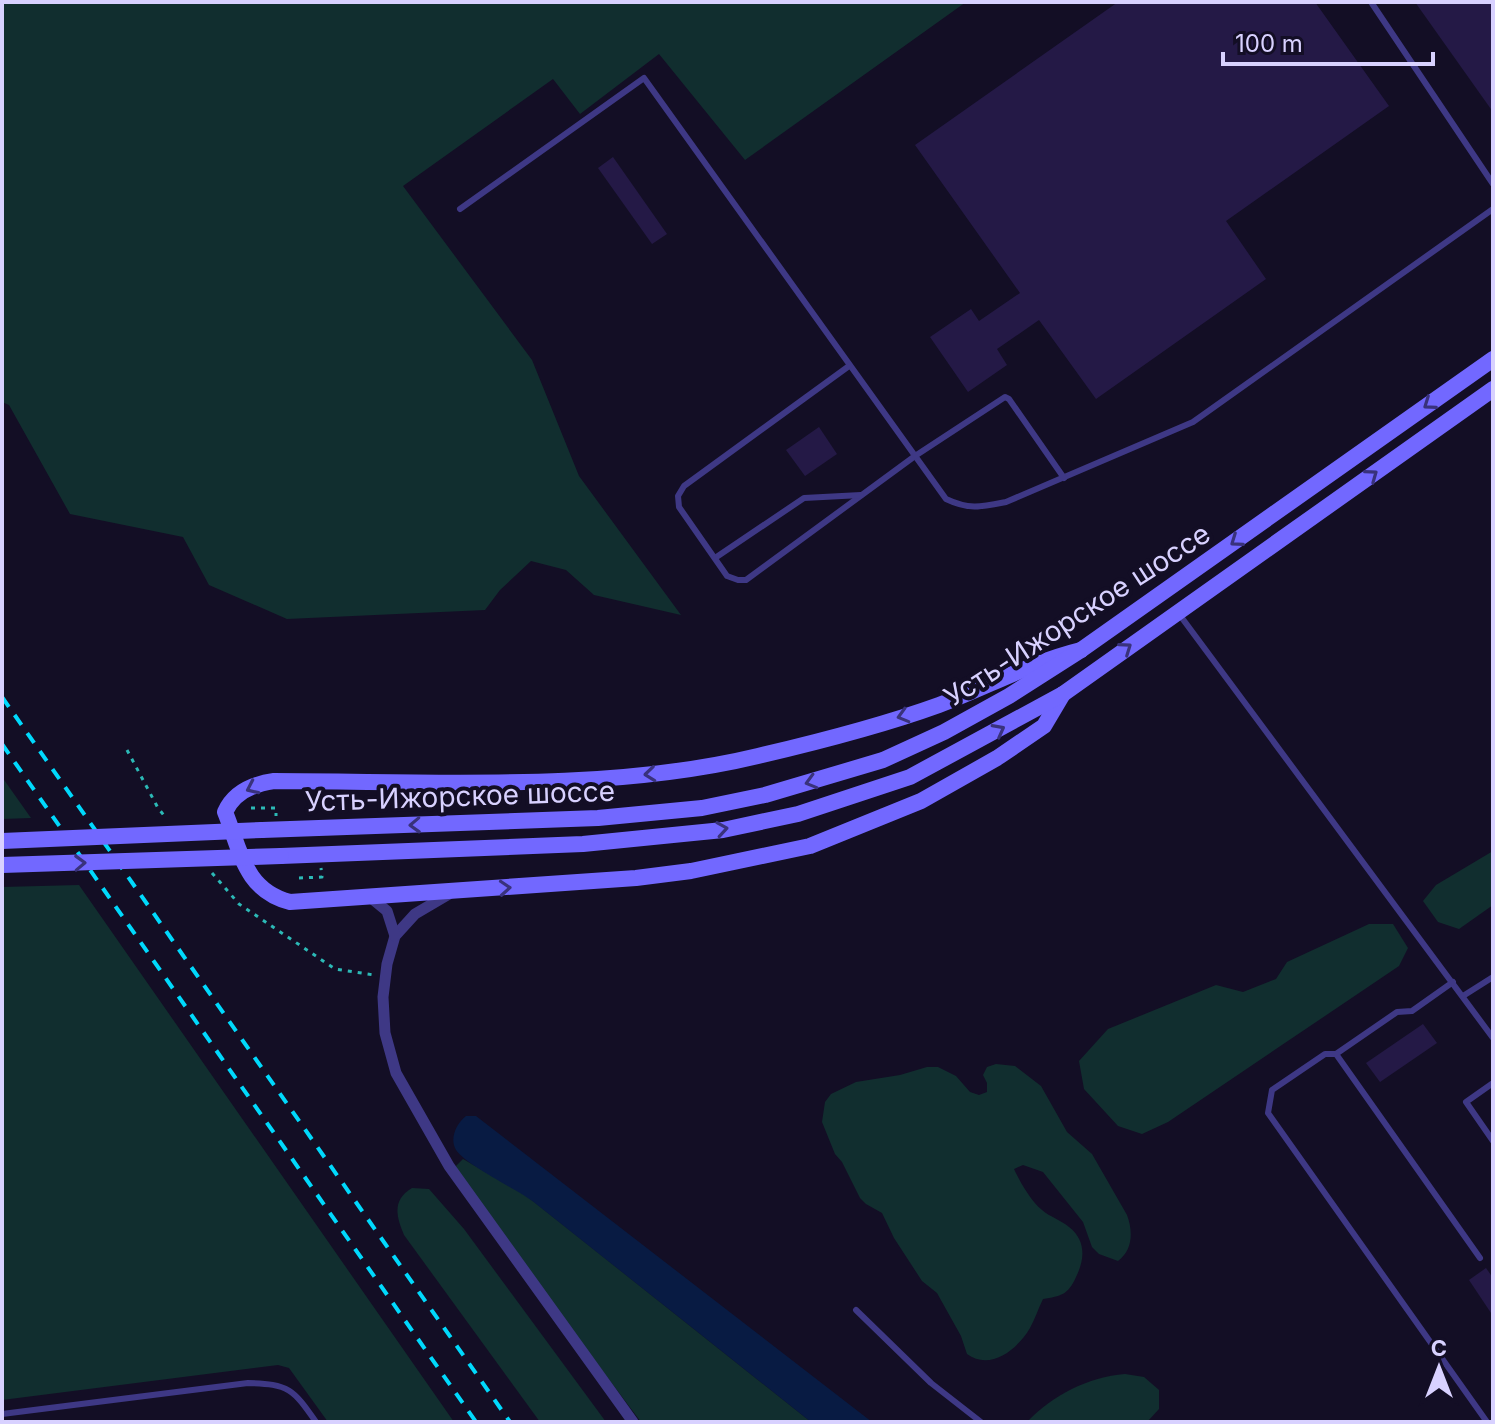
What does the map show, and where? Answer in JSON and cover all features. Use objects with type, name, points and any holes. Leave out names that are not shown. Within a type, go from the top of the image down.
[{"type":"street","name":"Усть-Ижорское шоссе","points":[[2,841],[598,818],[702,808],[765,795],[883,760],[920,744],[1009,696],[1081,650],[1493,359]]},
{"type":"street","name":"Усть-Ижорское шоссе","points":[[2,865],[583,844],[738,827],[798,814],[910,777],[1063,694],[1493,389]]},
{"type":"street","points":[[1063,694],[1044,726],[984,766],[921,801],[810,846],[691,871],[290,902],[272,897],[251,878],[225,812],[229,803],[254,784],[274,781],[581,781],[693,769],[758,756],[934,707],[1020,673],[1049,658],[1081,650]]},
{"type":"street","points":[[454,891],[415,914],[395,936],[387,964],[383,997],[385,1033],[396,1073],[449,1166],[633,1422]]},
{"type":"street","points":[[370,897],[387,911],[395,936]]},
{"type":"lane","points":[[1371,2],[1493,184]]},
{"type":"lane","points":[[460,209],[644,78],[946,499],[963,507],[1006,502],[1193,422],[1493,209]]},
{"type":"lane","points":[[849,366],[684,486],[678,496],[679,507],[727,576],[746,580],[915,456],[1005,397],[1064,478]]},
{"type":"lane","points":[[715,558],[804,498],[863,494]]},
{"type":"lane","points":[[1178,613],[1493,1038]]},
{"type":"lane","points":[[1463,996],[1493,977]]},
{"type":"lane","points":[[1453,982],[1412,1011],[1397,1012],[1336,1054],[1325,1054],[1272,1090],[1268,1113],[1487,1422]]},
{"type":"lane","points":[[1336,1054],[1480,1258]]},
{"type":"lane","points":[[1493,1083],[1466,1102],[1493,1141]]},
{"type":"lane","points":[[856,1310],[931,1383],[981,1422]]},
{"type":"lane","points":[[2,1414],[248,1383],[275,1384],[291,1390],[316,1422]]},
{"type":"path","points":[[251,808],[276,808]]},
{"type":"path","points":[[299,878],[322,877]]},
{"type":"green space","points":[[2,2],[966,2],[745,160],[659,54],[580,114],[553,79],[403,186],[532,360],[579,476],[681,615],[594,595],[566,570],[531,561],[500,590],[485,610],[287,619],[209,585],[183,537],[70,514],[9,405],[2,402]]},
{"type":"green space","points":[[2,777],[31,818],[2,819]]},
{"type":"green space","points":[[1493,851],[1493,905],[1459,929],[1438,922],[1423,901],[1436,885]]},
{"type":"green space","points":[[79,885],[454,1422],[328,1422],[289,1368],[278,1365],[2,1400],[2,887]]},
{"type":"green space","points":[[1369,924],[1393,924],[1408,948],[1399,966],[1168,1122],[1142,1134],[1118,1126],[1084,1089],[1079,1061],[1108,1029],[1216,985],[1243,992],[1276,979],[1287,962]]},
{"type":"green space","points":[[996,1064],[1015,1066],[1041,1086],[1067,1132],[1092,1154],[1127,1215],[1131,1234],[1127,1251],[1118,1261],[1099,1254],[1092,1247],[1083,1222],[1043,1172],[1023,1165],[1014,1169],[1038,1206],[1075,1232],[1081,1244],[1082,1257],[1070,1288],[1043,1299],[1030,1328],[1018,1344],[1002,1356],[985,1360],[967,1354],[961,1336],[937,1293],[922,1281],[882,1213],[860,1198],[835,1154],[822,1122],[825,1102],[831,1094],[856,1082],[938,1067],[956,1076],[970,1092],[979,1095],[987,1092],[983,1075],[987,1067]]},
{"type":"green space","points":[[463,1159],[524,1194],[811,1422],[641,1422],[459,1180],[456,1166]]},
{"type":"green space","points":[[412,1188],[429,1189],[464,1229],[606,1422],[540,1422],[404,1235],[399,1221],[399,1203]]},
{"type":"green space","points":[[1125,1374],[1144,1377],[1159,1390],[1159,1409],[1147,1422],[1027,1422],[1072,1389],[1098,1379]]},
{"type":"water","points":[[466,1116],[476,1116],[872,1422],[811,1422],[535,1203],[460,1154],[455,1148],[454,1135]]},
{"type":"building","points":[[1118,2],[1315,2],[1389,106],[1226,221],[1266,279],[1096,399],[1039,320],[997,349],[1007,365],[968,392],[930,337],[971,309],[979,321],[1020,293],[915,145]]},
{"type":"building","points":[[1415,2],[1493,2],[1493,112]]},
{"type":"building","points":[[613,157],[667,234],[652,244],[598,168]]},
{"type":"building","points":[[819,427],[837,454],[805,476],[786,450]]},
{"type":"building","points":[[1423,1024],[1437,1043],[1380,1082],[1366,1063]]},
{"type":"building","points":[[1486,1268],[1493,1278],[1493,1316],[1469,1280]]},
{"type":"railway","points":[[2,697],[510,1422]]},
{"type":"railway","points":[[2,744],[476,1422]]}]
